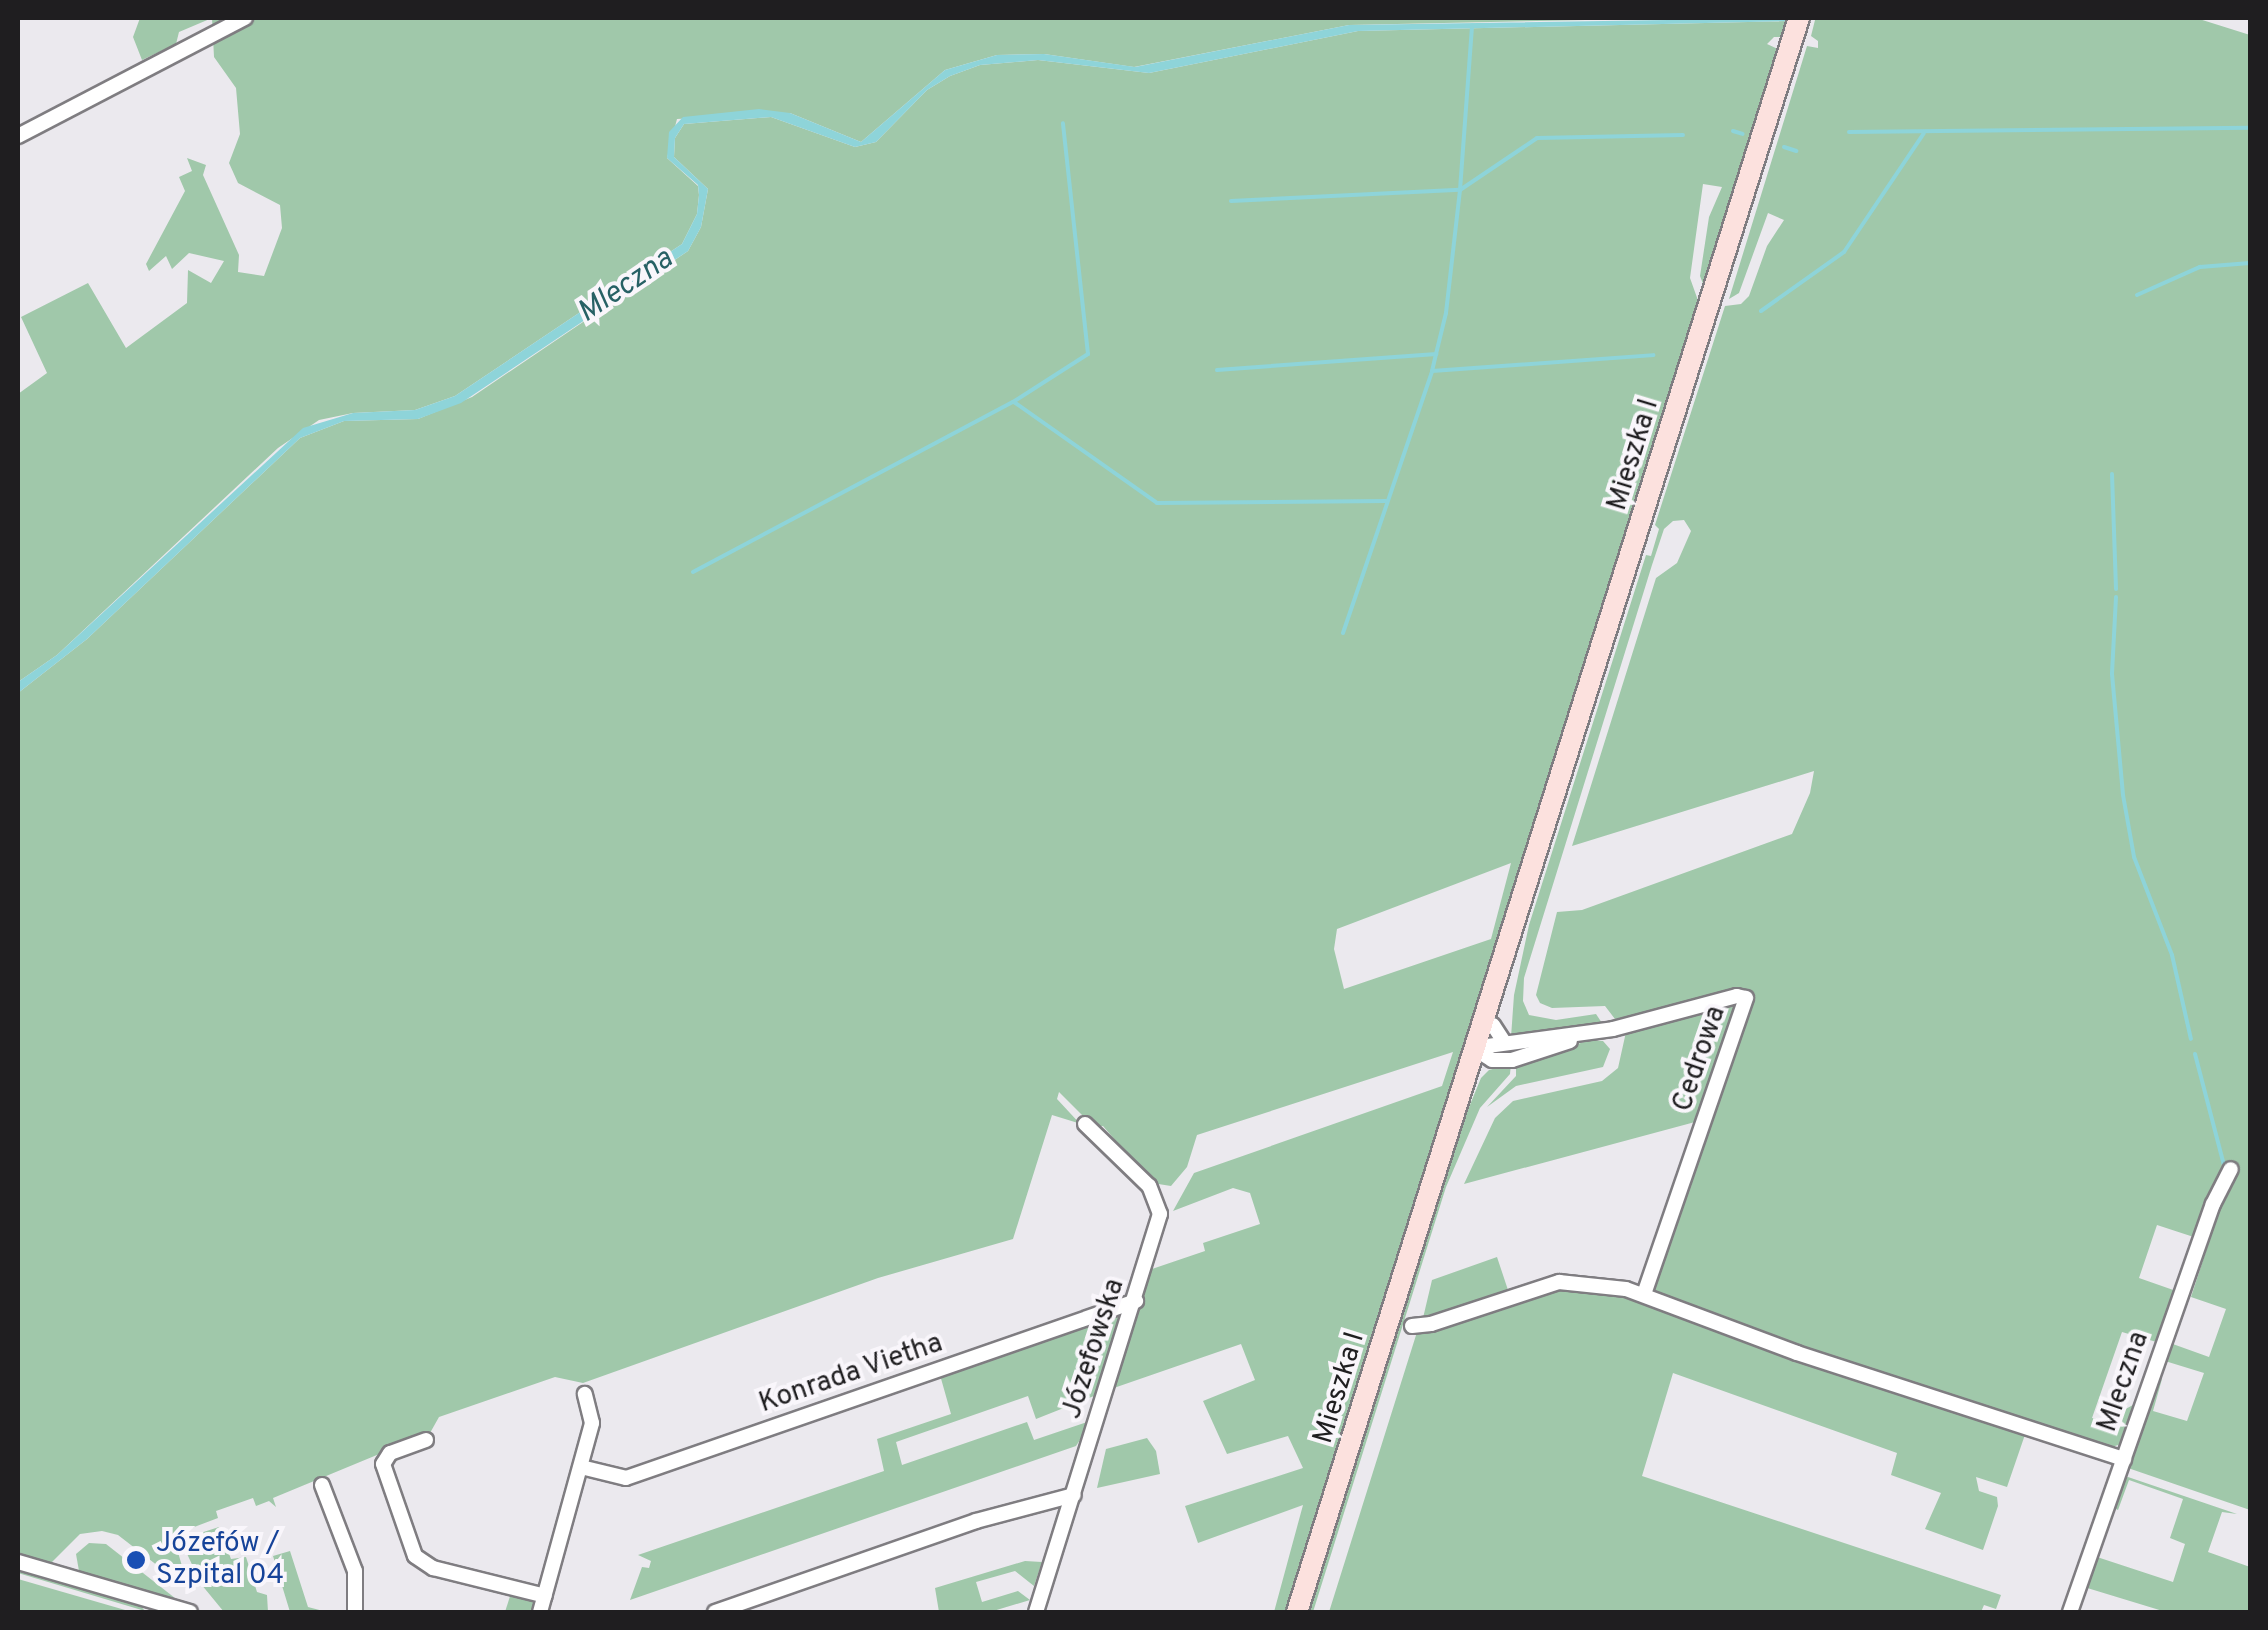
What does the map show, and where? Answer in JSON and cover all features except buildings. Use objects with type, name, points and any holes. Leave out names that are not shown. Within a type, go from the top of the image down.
[{"type":"street","points":[[18,136],[244,18]]},
{"type":"street","name":"Mieszka I","points":[[1297,1612],[1434,1180],[1459,1130],[1487,1043],[1520,908],[1799,18]]},
{"type":"street","name":"Mieszka I","points":[[1487,1043],[1520,908]]},
{"type":"street","name":"Cedrowa","points":[[1487,1043],[1512,1060],[1584,1034],[1737,996],[1746,998],[1644,1294]]},
{"type":"street","name":"Cedrowa","points":[[1487,1043],[1584,1034]]},
{"type":"street","name":"Józefowska","points":[[1036,1612],[1159,1222],[1158,1204],[1150,1186],[1085,1124]]},
{"type":"street","name":"Mleczna","points":[[2070,1612],[2213,1204],[2231,1170]]},
{"type":"street","points":[[1412,1326],[1431,1324],[1559,1282],[1644,1294],[1798,1353],[2124,1460]]},
{"type":"street","name":"Konrada Vietha","points":[[581,1467],[626,1478],[1136,1301]]},
{"type":"street","points":[[540,1612],[592,1424],[585,1394]]},
{"type":"street","points":[[426,1440],[390,1453],[383,1464],[415,1556],[433,1568],[544,1596]]},
{"type":"street","points":[[322,1485],[355,1570],[355,1612]]},
{"type":"street","points":[[715,1612],[976,1521],[1074,1495]]},
{"type":"street","points":[[18,1562],[190,1612]]},
{"type":"green space","points":[[140,18],[212,18],[179,32],[176,44],[142,60],[133,37]]},
{"type":"green space","points":[[212,18],[1685,18],[1349,25],[1134,67],[1044,54],[997,55],[945,70],[861,142],[790,113],[677,119],[667,158],[698,186],[699,195],[697,214],[682,244],[455,396],[415,410],[353,413],[319,420],[278,448],[57,655],[18,682],[18,394],[47,373],[21,317],[88,283],[126,348],[187,303],[188,270],[211,283],[224,261],[189,253],[172,269],[166,256],[149,271],[146,264],[185,191],[179,177],[192,171],[187,158],[206,165],[203,175],[239,255],[238,272],[264,276],[282,228],[280,205],[238,183],[229,163],[240,134],[236,88],[214,57]]},
{"type":"green space","points":[[2196,18],[2250,35],[2250,1510],[2128,1468],[2158,1381],[2162,1379],[2153,1411],[2187,1421],[2204,1373],[2165,1361],[2170,1343],[2209,1357],[2226,1309],[2191,1297],[2209,1242],[2157,1225],[2139,1278],[2179,1292],[2160,1343],[2122,1332],[2092,1418],[2105,1420],[2133,1405],[2121,1444],[2112,1447],[2085,1441],[2029,1423],[2007,1487],[1976,1477],[1979,1491],[1997,1497],[1998,1506],[1983,1550],[1925,1529],[1941,1493],[1891,1475],[1897,1453],[1673,1373],[1642,1476],[2001,1595],[1996,1609],[1984,1605],[1981,1612],[1329,1612],[1417,1332],[1563,1286],[1635,1296],[1695,1122],[1464,1184],[1495,1118],[1513,1101],[1602,1081],[1618,1068],[1626,1032],[1738,1005],[1751,996],[1743,989],[1615,1019],[1605,1006],[1552,1008],[1540,1003],[1536,995],[1557,912],[1582,910],[1792,834],[1810,793],[1814,771],[1572,846],[1656,578],[1677,563],[1691,531],[1684,520],[1673,521],[1664,529],[1652,565],[1524,978],[1523,1001],[1529,1015],[1556,1020],[1596,1014],[1602,1023],[1511,1037],[1514,995],[1529,925],[1646,555],[1651,556],[1659,529],[1655,525],[1725,306],[1741,304],[1749,296],[1767,246],[1784,220],[1768,213],[1739,293],[1729,299],[1807,46],[1818,48],[1818,41],[1811,36],[1815,20]]},
{"type":"green space","points":[[1788,21],[1784,37],[1774,37],[1767,44],[1780,50],[1705,289],[1700,276],[1709,217],[1722,187],[1703,184],[1690,278],[1700,306],[1288,1612],[1274,1612],[1303,1505],[1198,1543],[1185,1506],[1303,1468],[1288,1436],[1227,1454],[1203,1401],[1255,1380],[1241,1344],[1108,1390],[1152,1269],[1205,1251],[1203,1243],[1260,1224],[1250,1193],[1233,1188],[1173,1211],[1194,1173],[1442,1086],[1453,1052],[1197,1135],[1187,1167],[1171,1186],[1152,1183],[1103,1126],[1094,1127],[1059,1092],[1057,1099],[1096,1141],[1078,1123],[1052,1115],[1013,1239],[878,1278],[583,1383],[555,1377],[439,1417],[430,1433],[273,1498],[276,1507],[269,1501],[256,1506],[253,1498],[216,1511],[218,1518],[181,1532],[175,1542],[189,1590],[118,1535],[102,1531],[80,1534],[51,1563],[18,1555],[18,693],[87,639],[300,438],[344,421],[418,419],[472,397],[688,251],[701,227],[708,189],[674,157],[675,138],[684,124],[771,117],[855,147],[876,142],[927,90],[980,65],[1038,60],[1149,73],[1358,31]],"holes":[[[1511,863],[1491,939],[1344,989],[1334,949],[1337,929]]]},
{"type":"green space","points":[[1590,1040],[1603,1041],[1610,1049],[1603,1067],[1516,1086],[1487,1107],[1516,1076],[1516,1064]]},
{"type":"green space","points":[[1511,1064],[1510,1074],[1480,1108],[1446,1187],[1313,1612],[1306,1612],[1448,1158],[1481,1078],[1489,1070]]},
{"type":"green space","points":[[1497,1257],[1508,1290],[1555,1274],[1558,1279],[1423,1318],[1432,1280]]},
{"type":"green space","points":[[1125,1311],[1099,1394],[1036,1419],[1028,1396],[896,1442],[902,1465],[1027,1422],[1034,1440],[1093,1420],[1076,1446],[630,1600],[642,1567],[649,1568],[651,1561],[638,1555],[884,1471],[877,1439],[951,1414],[940,1375]]},
{"type":"green space","points":[[1147,1438],[1156,1451],[1160,1474],[1097,1488],[1106,1449]]},
{"type":"green space","points":[[2123,1478],[2237,1514],[2222,1512],[2208,1552],[2250,1567],[2250,1612],[2166,1612],[2084,1587],[2094,1556],[2173,1582],[2185,1544],[2170,1538],[2183,1499],[2129,1480],[2118,1510],[2112,1507]]},
{"type":"green space","points":[[219,1527],[231,1559],[246,1557],[257,1592],[267,1595],[268,1612],[224,1612],[201,1584],[183,1545],[188,1537]]},
{"type":"green space","points":[[89,1543],[106,1544],[180,1602],[79,1571],[76,1554]]},
{"type":"green space","points":[[290,1551],[308,1607],[327,1612],[290,1612],[273,1556]]},
{"type":"green space","points":[[1025,1561],[1042,1562],[1034,1586],[1015,1571],[976,1582],[982,1602],[1018,1591],[1030,1600],[990,1612],[939,1612],[935,1588]]},
{"type":"green space","points":[[18,1569],[139,1604],[145,1611],[18,1573]]},
{"type":"green space","points":[[18,1579],[132,1612],[18,1612]]},
{"type":"green space","points":[[511,1593],[535,1602],[532,1612],[505,1612]]},
{"type":"water","points":[[1789,18],[1358,31],[1149,73],[1038,60],[980,65],[927,90],[876,142],[855,147],[771,117],[684,124],[675,138],[674,157],[708,189],[701,227],[688,251],[461,403],[418,419],[344,421],[300,438],[87,639],[18,693],[18,682],[57,655],[303,428],[353,413],[415,410],[455,396],[682,244],[697,214],[699,195],[698,185],[667,158],[669,132],[683,117],[759,109],[790,113],[861,142],[945,70],[997,55],[1044,54],[1135,67],[1349,25]]},
{"type":"waterway","points":[[1460,190],[1472,25]]},
{"type":"waterway","points":[[693,572],[1013,402],[1088,354],[1063,123]]},
{"type":"waterway","points":[[1849,132],[2250,128]]},
{"type":"waterway","points":[[1733,131],[1743,134]]},
{"type":"waterway","points":[[1761,311],[1844,252],[1924,133]]},
{"type":"waterway","points":[[1460,190],[1537,138],[1683,135]]},
{"type":"waterway","points":[[1784,147],[1796,151]]},
{"type":"waterway","points":[[1231,201],[1460,190],[1446,313],[1436,354]]},
{"type":"waterway","points":[[2137,295],[2200,267],[2250,263]]},
{"type":"waterway","points":[[1217,370],[1436,354],[1432,371]]},
{"type":"waterway","points":[[1343,633],[1432,371],[1653,355]]},
{"type":"waterway","points":[[1014,402],[1157,503],[1387,501]]},
{"type":"waterway","points":[[2112,474],[2116,589]]},
{"type":"waterway","points":[[2116,597],[2112,674],[2123,795],[2134,857],[2172,955],[2191,1039]]},
{"type":"waterway","points":[[2195,1054],[2224,1165]]},
{"type":"place","name":"Józefów / Szpital 04","points":[[136,1560]]}]
